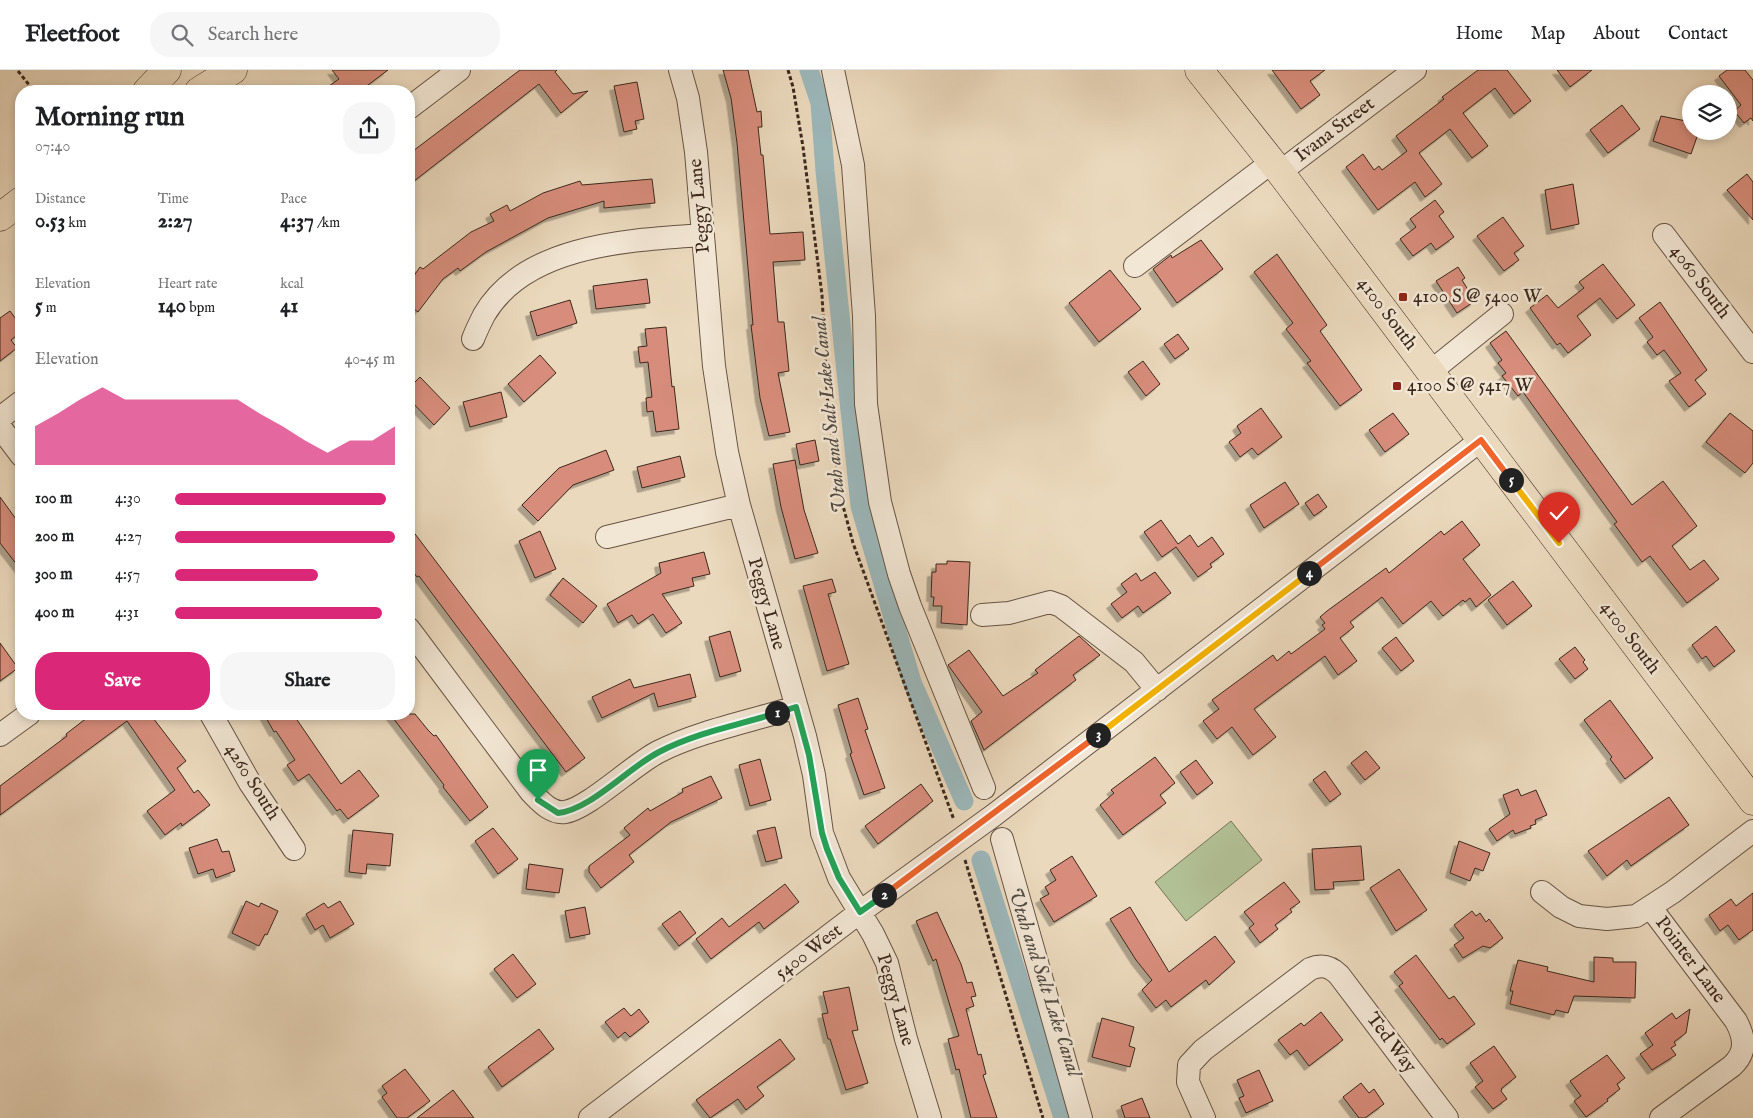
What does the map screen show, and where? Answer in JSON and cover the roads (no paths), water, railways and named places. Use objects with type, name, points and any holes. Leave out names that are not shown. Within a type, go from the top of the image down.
[{"type":"main road","points":[[153,85],[167,70]]},
{"type":"main road","points":[[209,85],[233,70]]},
{"type":"main road","name":"4100 South","points":[[1199,70],[1276,167],[1753,801]]},
{"type":"main road","points":[[0,217],[15,205]]},
{"type":"street","points":[[415,103],[459,70]]},
{"type":"street","name":"Peggy Lane","points":[[680,70],[692,125],[715,375],[739,505],[809,755],[822,833],[839,878],[878,943],[893,979],[906,1039],[930,1118]]},
{"type":"street","points":[[833,70],[853,165],[864,316],[866,404],[880,502],[904,590],[984,788]]},
{"type":"street","name":"Ivana Street","points":[[1135,266],[1414,70]]},
{"type":"street","points":[[472,339],[484,315],[498,297],[526,274],[559,258],[600,245],[626,240],[702,235]]},
{"type":"street","name":"4060 South","points":[[1664,236],[1753,352]]},
{"type":"street","points":[[1430,372],[1502,314]]},
{"type":"street","points":[[0,418],[15,407]]},
{"type":"street","points":[[0,427],[15,447]]},
{"type":"street","name":"5400 West","points":[[590,1118],[860,912],[994,815],[1481,440]]},
{"type":"street","points":[[607,537],[739,505]]},
{"type":"street","points":[[982,615],[1009,613],[1050,602],[1062,606],[1134,662],[1157,690]]},
{"type":"street","points":[[415,637],[531,792],[558,813],[576,809],[632,768],[673,745],[796,707]]},
{"type":"street","points":[[0,736],[20,720]]},
{"type":"street","name":"4260 South","points":[[214,720],[250,783],[294,849]]},
{"type":"street","points":[[1542,892],[1561,907],[1579,916],[1618,919],[1636,916],[1651,908],[1753,831]]},
{"type":"street","points":[[1002,839],[1082,1118]]},
{"type":"street","name":"Pointer Lane","points":[[1651,908],[1736,1021],[1744,1042],[1740,1056],[1732,1066],[1661,1118]]},
{"type":"street","name":"Ted Way","points":[[1204,1118],[1188,1082],[1189,1065],[1211,1044],[1310,969],[1321,966],[1333,968],[1447,1118]]},
{"type":"waterway","name":"Utah and Salt Lake Canal","points":[[809,70],[820,103],[825,171],[860,506],[912,682],[964,801]]},
{"type":"waterway","name":"Utah and Salt Lake Canal","points":[[981,860],[1063,1118]]},
{"type":"place","name":"4100 S @ 5400 W","points":[[1403,297]]},
{"type":"place","name":"4100 S @ 5417 W","points":[[1397,386]]}]
